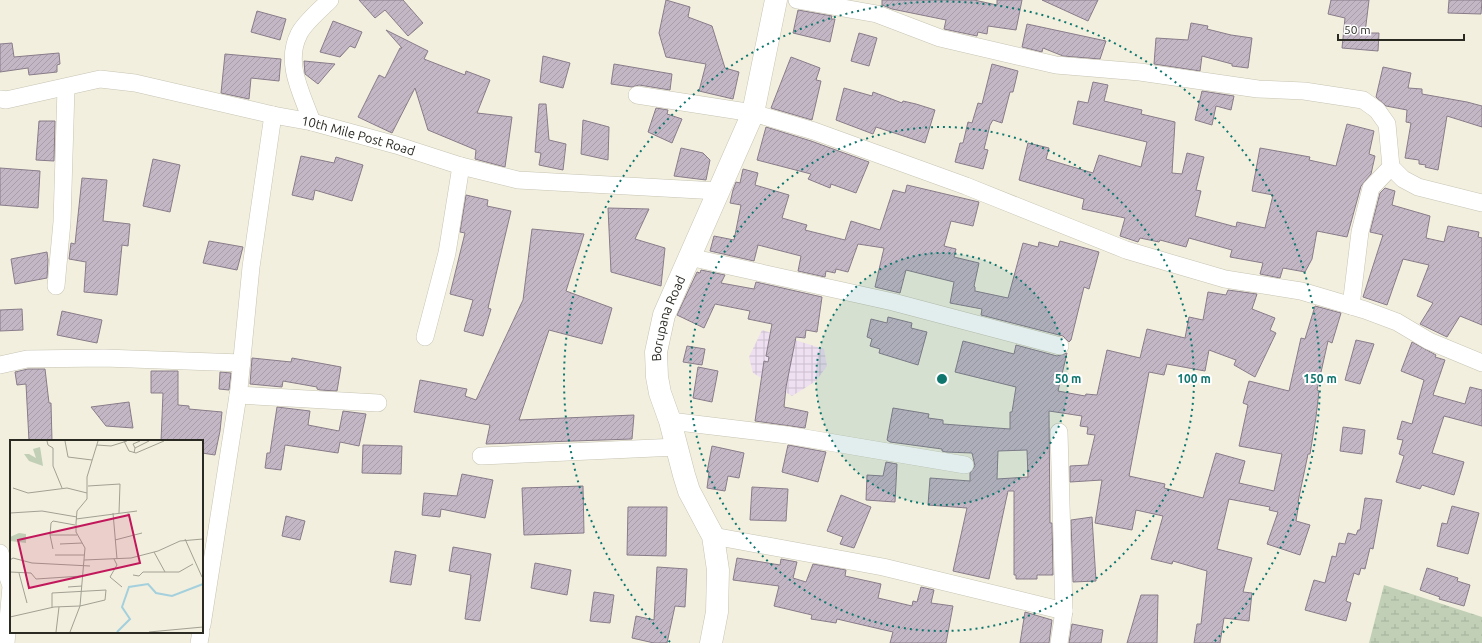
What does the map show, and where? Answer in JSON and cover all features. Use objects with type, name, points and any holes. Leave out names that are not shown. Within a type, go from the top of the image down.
[{"type":"main road","name":"Borupana Road","points":[[711,643],[717,612],[718,570],[713,536],[689,491],[670,421],[656,377],[656,352],[664,314],[753,113],[776,0]]},
{"type":"street","points":[[312,122],[294,72],[292,53],[299,33],[330,0]]},
{"type":"street","points":[[797,0],[877,14],[940,38],[1056,65],[1140,72],[1258,89],[1304,91],[1363,100],[1377,110],[1387,124],[1390,167],[1403,179],[1418,187],[1482,204]]},
{"type":"street","name":"10th Mile Post Road","points":[[0,99],[6,100],[66,88],[100,79],[135,83],[273,115],[312,122],[396,145],[460,166],[518,180],[718,191]]},
{"type":"street","points":[[56,286],[62,222],[66,88]]},
{"type":"street","points":[[638,95],[753,113],[814,131],[966,186],[1126,250],[1226,279],[1301,290],[1351,306],[1396,322],[1429,341],[1482,363]]},
{"type":"street","points":[[203,619],[238,395],[251,267],[273,115]]},
{"type":"street","points":[[425,337],[447,253],[460,166]]},
{"type":"street","points":[[1351,306],[1360,232],[1371,188],[1390,167]]},
{"type":"street","points":[[689,257],[893,302],[1060,346]]},
{"type":"street","points":[[0,365],[27,359],[104,358],[242,363]]},
{"type":"street","points":[[238,395],[378,403]]},
{"type":"street","points":[[670,421],[787,435],[965,465]]},
{"type":"street","points":[[1059,643],[1064,611],[1060,432]]},
{"type":"street","points":[[481,456],[677,447]]},
{"type":"street","points":[[713,536],[883,567],[1064,611]]},
{"type":"street","points":[[0,556],[10,583]]},
{"type":"street","points":[[6,643],[10,597]]},
{"type":"street","points":[[199,643],[201,633]]},
{"type":"shaded area","points":[[762,330],[824,349],[827,366],[816,381],[792,396],[753,373],[749,357]]},
{"type":"green space","points":[[1384,585],[1482,617],[1482,643],[1369,643]]},
{"type":"building","points":[[359,0],[403,0],[423,23],[408,36],[385,10],[375,18]]},
{"type":"building","points":[[666,0],[690,7],[688,17],[712,26],[725,68],[739,72],[733,99],[699,91],[706,64],[666,57],[659,33]]},
{"type":"building","points":[[882,0],[974,0],[997,5],[997,0],[1022,0],[1016,30],[988,26],[987,34],[978,32],[977,36],[944,29],[946,20],[892,9],[882,5]]},
{"type":"building","points":[[1042,0],[1098,0],[1088,21]]},
{"type":"building","points":[[1331,0],[1369,0],[1365,33],[1379,33],[1378,51],[1342,48],[1345,18],[1328,14]]},
{"type":"building","points":[[1449,0],[1482,0],[1481,14],[1448,13]]},
{"type":"building","points":[[798,10],[832,16],[831,19],[835,19],[830,42],[793,33]]},
{"type":"building","points":[[257,11],[286,19],[280,40],[251,32]]},
{"type":"building","points":[[333,21],[362,32],[355,48],[350,46],[340,57],[320,52]]},
{"type":"building","points":[[1191,23],[1208,26],[1207,29],[1231,35],[1252,38],[1248,68],[1232,66],[1232,64],[1202,56],[1200,71],[1154,64],[1156,38],[1188,40]]},
{"type":"building","points":[[1027,24],[1106,41],[1100,59],[1063,56],[1043,48],[1042,52],[1022,47]]},
{"type":"building","points":[[386,30],[428,51],[424,59],[465,75],[466,71],[490,80],[477,113],[512,117],[505,167],[475,159],[476,150],[428,130],[415,88],[392,133],[358,117],[379,75],[385,78],[400,48],[402,48]]},
{"type":"building","points":[[859,33],[877,38],[869,66],[851,61]]},
{"type":"building","points":[[12,43],[14,57],[59,53],[60,64],[57,65],[57,72],[29,75],[28,68],[0,72],[0,44]]},
{"type":"building","points":[[225,54],[281,59],[279,81],[251,78],[249,99],[221,93]]},
{"type":"building","points":[[543,56],[570,63],[563,88],[540,82]]},
{"type":"building","points":[[791,57],[820,68],[816,80],[821,81],[812,120],[771,108]]},
{"type":"building","points":[[304,61],[335,64],[318,84],[305,74]]},
{"type":"building","points":[[614,64],[672,74],[670,90],[639,85],[632,87],[611,84]]},
{"type":"building","points":[[992,64],[1018,71],[1013,92],[1010,92],[1002,123],[993,120],[990,125],[984,149],[988,150],[983,169],[955,162],[960,143],[963,143],[968,122],[972,123],[978,103],[982,104]]},
{"type":"building","points":[[1383,67],[1411,73],[1408,88],[1422,89],[1422,94],[1482,106],[1482,127],[1447,116],[1438,170],[1419,164],[1419,160],[1405,158],[1411,123],[1406,122],[1407,110],[1386,106],[1376,97]]},
{"type":"building","points":[[1093,82],[1108,85],[1104,101],[1142,110],[1141,114],[1175,122],[1172,173],[1182,174],[1187,153],[1204,157],[1196,190],[1201,191],[1195,216],[1236,227],[1237,222],[1265,228],[1273,195],[1252,191],[1260,148],[1310,157],[1309,160],[1336,166],[1347,124],[1374,131],[1369,154],[1375,156],[1371,174],[1361,186],[1347,237],[1317,231],[1312,259],[1305,272],[1283,268],[1280,278],[1260,274],[1263,263],[1230,257],[1232,250],[1189,238],[1186,247],[1160,240],[1159,242],[1140,238],[1138,242],[1120,236],[1125,218],[1082,209],[1084,199],[1019,180],[1028,143],[1049,148],[1046,159],[1093,173],[1099,155],[1141,167],[1147,142],[1073,124],[1078,101],[1088,103]]},
{"type":"building","points":[[844,88],[872,96],[873,92],[902,103],[903,101],[935,110],[925,143],[876,127],[873,134],[836,120]]},
{"type":"building","points":[[1202,91],[1234,96],[1231,110],[1216,106],[1212,125],[1195,120]]},
{"type":"building","points":[[539,104],[546,104],[549,140],[566,144],[563,170],[539,165],[541,153],[535,152]]},
{"type":"building","points":[[656,108],[668,110],[667,114],[682,119],[672,143],[648,132]]},
{"type":"building","points":[[583,120],[609,127],[608,160],[581,154]]},
{"type":"building","points":[[39,121],[55,121],[54,161],[36,160]]},
{"type":"building","points":[[766,127],[811,141],[869,162],[856,193],[831,184],[830,188],[808,179],[811,174],[757,160]]},
{"type":"building","points":[[681,148],[703,153],[710,160],[706,180],[674,176]]},
{"type":"building","points":[[301,156],[334,163],[336,157],[363,165],[352,201],[315,190],[313,200],[292,195]]},
{"type":"building","points":[[153,159],[180,165],[170,212],[143,206]]},
{"type":"building","points":[[0,168],[40,171],[38,208],[0,205]]},
{"type":"building","points":[[743,169],[758,173],[755,185],[789,195],[782,218],[807,225],[805,230],[845,240],[851,221],[880,230],[893,190],[905,193],[907,185],[979,202],[973,226],[951,221],[944,246],[956,249],[954,257],[979,263],[974,286],[975,291],[1008,298],[1023,243],[1038,247],[1039,242],[1058,247],[1060,241],[1099,252],[1089,289],[1084,287],[1071,340],[1069,342],[1063,336],[981,315],[982,309],[950,303],[954,282],[906,270],[900,293],[875,287],[884,248],[858,244],[848,272],[836,269],[835,273],[826,271],[825,277],[798,271],[801,256],[758,245],[754,261],[710,251],[714,236],[734,240],[741,205],[730,203],[736,182],[740,183]]},
{"type":"building","points":[[82,178],[107,180],[103,221],[130,224],[128,246],[122,245],[117,295],[84,292],[86,262],[69,259],[71,243],[75,244]]},
{"type":"building","points":[[1385,188],[1395,191],[1392,205],[1430,216],[1426,238],[1444,242],[1448,226],[1479,232],[1478,237],[1482,238],[1482,325],[1460,316],[1447,337],[1420,324],[1433,303],[1417,296],[1429,265],[1403,259],[1387,305],[1363,297],[1383,235],[1370,232],[1380,193]]},
{"type":"building","points":[[466,195],[488,200],[487,206],[511,211],[488,308],[491,309],[483,336],[464,331],[473,300],[450,294],[465,233],[460,232]]},
{"type":"building","points":[[608,208],[649,209],[635,239],[665,248],[661,286],[611,272]]},
{"type":"building","points":[[532,229],[584,234],[566,291],[612,308],[602,344],[549,330],[519,420],[634,415],[632,439],[486,444],[490,425],[414,412],[420,380],[467,389],[465,396],[476,400],[523,300]]},
{"type":"building","points":[[209,241],[243,247],[237,270],[203,263]]},
{"type":"building","points":[[47,252],[47,278],[15,284],[11,259]]},
{"type":"building","points":[[701,270],[725,275],[721,283],[754,289],[756,282],[822,297],[817,332],[806,330],[805,338],[796,337],[786,387],[784,407],[808,412],[805,428],[755,421],[764,361],[768,362],[769,357],[766,356],[772,324],[748,319],[750,311],[715,304],[704,328],[677,315],[697,272],[700,273]]},
{"type":"building","points":[[1228,290],[1257,294],[1252,309],[1275,318],[1270,330],[1276,333],[1255,377],[1234,365],[1236,360],[1209,350],[1205,371],[1167,364],[1164,375],[1149,372],[1129,476],[1165,484],[1164,488],[1203,498],[1216,453],[1245,461],[1239,483],[1274,491],[1282,454],[1239,446],[1248,405],[1243,403],[1249,381],[1289,391],[1301,338],[1305,339],[1315,306],[1341,313],[1332,343],[1328,341],[1317,390],[1319,391],[1310,454],[1308,454],[1298,502],[1296,521],[1310,525],[1300,555],[1267,544],[1278,512],[1269,510],[1270,507],[1229,499],[1217,549],[1252,558],[1243,592],[1252,593],[1249,621],[1224,618],[1220,643],[1194,643],[1197,624],[1201,624],[1207,571],[1173,561],[1172,564],[1151,559],[1163,516],[1136,510],[1132,530],[1095,523],[1102,480],[1070,482],[1070,466],[1088,465],[1095,435],[1087,434],[1088,427],[1080,426],[1082,416],[1049,411],[1050,523],[1052,523],[1053,575],[1037,575],[1037,579],[1016,579],[1016,575],[1014,575],[1014,491],[1008,491],[989,579],[953,571],[967,508],[928,505],[930,478],[970,481],[970,473],[975,466],[972,453],[946,452],[942,451],[942,449],[890,442],[887,440],[893,408],[929,414],[928,418],[943,420],[943,424],[1010,429],[1010,412],[1012,412],[1016,387],[955,372],[963,341],[1014,354],[1016,345],[1057,356],[1067,353],[1058,391],[1085,396],[1086,394],[1097,395],[1107,350],[1140,358],[1147,329],[1185,338],[1189,317],[1203,320],[1208,292],[1226,295]],"holes":[[[1027,450],[1028,477],[997,479],[998,451]]]},
{"type":"building","points":[[22,309],[23,330],[0,331],[0,310]]},
{"type":"building","points":[[62,311],[102,320],[97,343],[57,335]]},
{"type":"building","points":[[888,317],[912,323],[911,328],[927,332],[918,365],[879,353],[880,349],[870,346],[872,339],[867,337],[871,319],[887,323]]},
{"type":"building","points":[[1356,340],[1374,344],[1360,384],[1345,380]]},
{"type":"building","points":[[1412,342],[1436,355],[1435,357],[1445,360],[1433,395],[1465,404],[1470,387],[1482,390],[1482,426],[1444,416],[1432,453],[1464,462],[1454,495],[1422,485],[1420,489],[1396,482],[1404,456],[1399,454],[1403,440],[1397,439],[1402,421],[1412,424],[1424,380],[1401,371]]},
{"type":"building","points":[[687,346],[705,349],[702,365],[683,362]]},
{"type":"building","points":[[252,358],[291,362],[292,358],[341,367],[337,391],[320,390],[317,389],[317,387],[283,381],[282,387],[250,384]]},
{"type":"building","points":[[698,367],[718,371],[712,402],[693,398]]},
{"type":"building","points":[[28,369],[45,369],[49,403],[51,403],[52,440],[29,440],[26,384],[17,385],[15,372]]},
{"type":"building","points":[[151,371],[178,371],[178,405],[189,406],[189,409],[222,412],[215,455],[203,453],[203,440],[161,440],[163,393],[151,393]]},
{"type":"building","points":[[220,372],[231,373],[229,390],[219,389]]},
{"type":"building","points":[[129,402],[133,428],[106,426],[91,407]]},
{"type":"building","points":[[277,407],[310,411],[308,425],[339,431],[343,411],[366,414],[359,446],[340,442],[338,453],[285,445],[281,470],[265,468],[267,453],[270,453]]},
{"type":"building","points":[[1343,427],[1365,430],[1362,454],[1340,451]]},
{"type":"building","points":[[363,445],[402,446],[401,474],[362,473]]},
{"type":"building","points":[[788,445],[826,452],[818,482],[782,472]]},
{"type":"building","points":[[712,446],[744,453],[739,478],[728,476],[725,491],[707,488],[709,472],[707,472]]},
{"type":"building","points":[[886,462],[897,464],[895,502],[866,500],[867,475],[883,476]]},
{"type":"building","points":[[462,474],[493,480],[485,518],[441,509],[440,517],[422,515],[424,493],[457,496]]},
{"type":"building","points":[[583,486],[584,533],[524,535],[522,488]]},
{"type":"building","points":[[752,487],[788,489],[786,521],[750,520]]},
{"type":"building","points":[[841,495],[871,507],[854,548],[840,544],[843,537],[827,531]]},
{"type":"building","points":[[1365,498],[1382,500],[1373,549],[1370,548],[1365,569],[1361,568],[1359,575],[1354,573],[1346,601],[1351,603],[1346,621],[1305,610],[1314,580],[1325,583],[1332,556],[1336,557],[1339,543],[1345,544],[1348,533],[1356,535],[1358,530],[1360,530]]},
{"type":"building","points":[[1452,506],[1479,513],[1468,554],[1437,546],[1442,523],[1447,524]]},
{"type":"building","points":[[628,507],[667,507],[666,556],[627,555]]},
{"type":"building","points":[[286,516],[305,521],[300,540],[282,536]]},
{"type":"building","points":[[1092,517],[1096,581],[1073,582],[1071,520]]},
{"type":"building","points":[[453,547],[491,554],[480,621],[465,619],[471,575],[449,571]]},
{"type":"building","points":[[395,551],[416,555],[411,585],[390,582]]},
{"type":"building","points":[[737,558],[780,565],[781,559],[797,562],[793,578],[806,582],[813,564],[846,570],[845,576],[881,584],[878,598],[912,606],[913,601],[917,602],[921,587],[934,590],[931,603],[953,606],[946,643],[890,643],[893,632],[837,619],[836,623],[811,619],[812,615],[774,606],[779,586],[733,580]]},
{"type":"building","points":[[535,563],[571,570],[567,595],[531,588]]},
{"type":"building","points":[[657,567],[687,569],[685,607],[675,606],[667,643],[654,643],[632,638],[636,616],[654,620]]},
{"type":"building","points":[[1427,568],[1458,578],[1457,581],[1470,585],[1464,606],[1439,599],[1440,597],[1420,590]]},
{"type":"building","points":[[594,592],[614,595],[610,623],[590,621]]},
{"type":"building","points":[[1141,595],[1158,595],[1157,643],[1127,643]]},
{"type":"building","points":[[1025,612],[1052,620],[1049,643],[1020,643]]},
{"type":"building","points":[[1072,624],[1103,630],[1101,643],[1069,643]]}]
